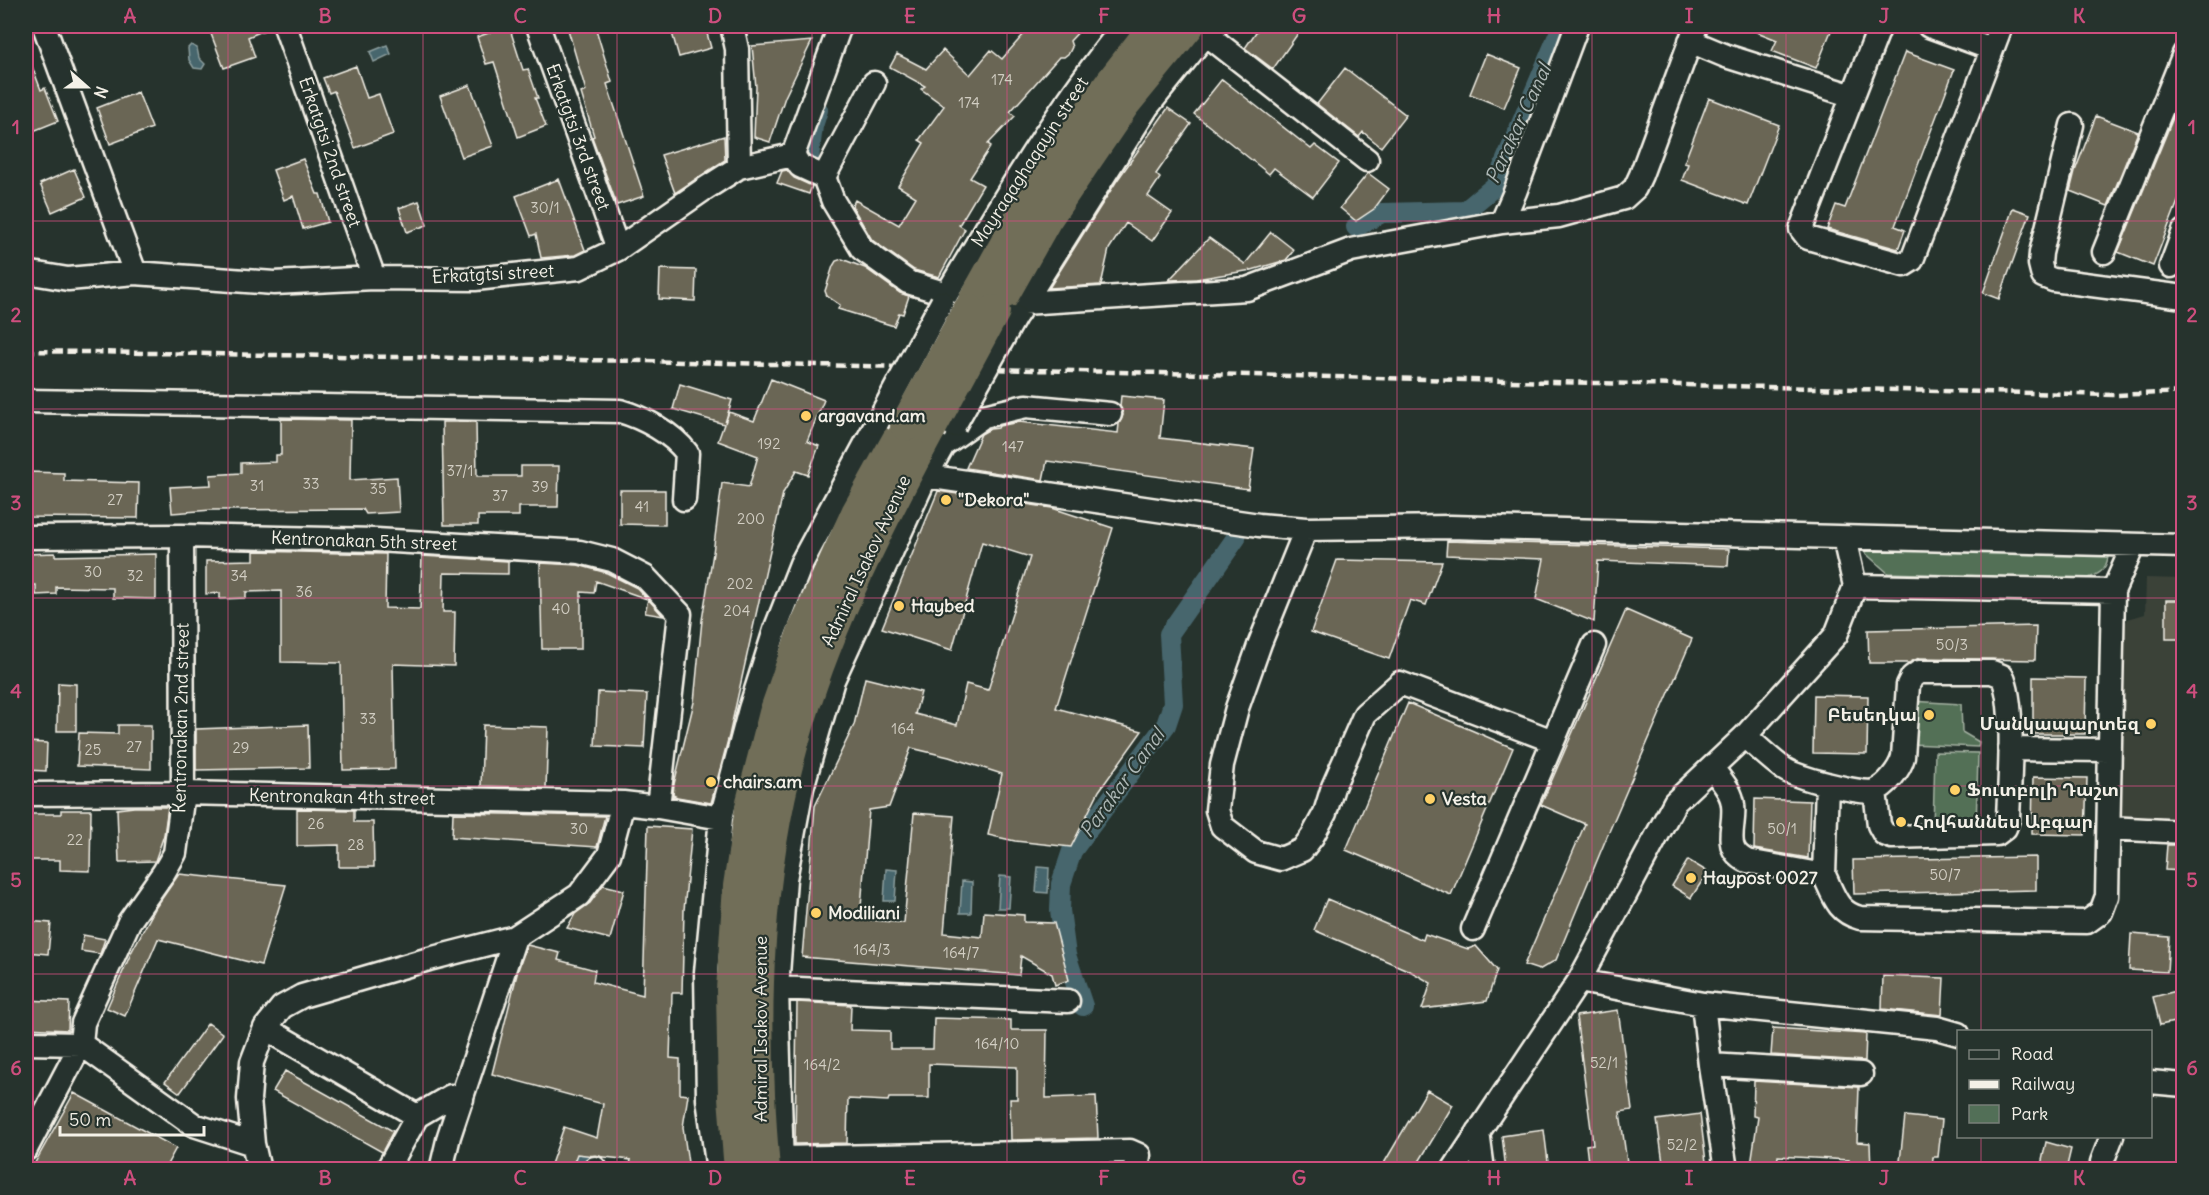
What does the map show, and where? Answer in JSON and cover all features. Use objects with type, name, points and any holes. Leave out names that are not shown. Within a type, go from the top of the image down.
[{"type":"highway","name":"Admiral Isakov Avenue","points":[[776,1166],[757,1091],[758,982],[763,902],[776,812],[800,720],[828,639],[922,430],[1039,184],[1113,80],[1155,26]]},
{"type":"highway","name":"Admiral Isakov Avenue","points":[[982,306],[1046,219],[1124,104],[1203,28]]},
{"type":"highway","name":"Admiral Isakov Avenue","points":[[740,1170],[721,1098],[732,990],[739,886],[752,802],[775,713],[804,630],[857,513],[922,430]]},
{"type":"street","points":[[44,26],[135,273]]},
{"type":"street","name":"Erkatgtsi 2nd street","points":[[285,26],[374,278]]},
{"type":"street","name":"Erkatgtsi 3rd street","points":[[538,26],[618,249]]},
{"type":"street","points":[[732,26],[737,49],[739,167]]},
{"type":"street","points":[[840,26],[793,154],[800,166],[824,177],[833,201],[862,249],[908,282],[982,306],[1247,289],[1351,250],[1502,222],[1558,216],[1624,198],[1635,188],[1693,33],[1726,56],[1853,96]]},
{"type":"street","name":"Mayraqaghaqayin street","points":[[922,430],[982,306],[1057,114],[1124,26]]},
{"type":"street","points":[[1502,222],[1577,26]]},
{"type":"street","points":[[1880,26],[1801,229],[1808,238],[1904,265],[1912,260],[2001,26]]},
{"type":"street","points":[[1929,26],[1992,49]]},
{"type":"street","points":[[1203,28],[1367,160]]},
{"type":"street","points":[[2104,252],[2184,54]]},
{"type":"street","points":[[824,177],[874,83]]},
{"type":"street","points":[[2072,125],[2041,253],[2040,264],[2043,276],[2053,280],[2184,297]]},
{"type":"street","name":"Erkatgtsi street","points":[[26,272],[68,279],[135,273],[274,283],[374,278],[475,279],[579,268],[618,249],[739,167],[793,154]]},
{"type":"street","points":[[2170,266],[2184,231]]},
{"type":"street","points":[[26,401],[620,411],[640,417],[681,446],[687,453],[684,499]]},
{"type":"street","points":[[718,1170],[721,1098],[706,972],[721,818],[750,709],[775,630],[801,564],[922,430],[1026,406],[1110,414]]},
{"type":"street","points":[[922,430],[926,476],[834,680],[802,788],[785,879],[777,988],[776,1166],[1130,1150],[1139,1155],[1138,1164],[1133,1170]]},
{"type":"street","points":[[926,476],[1259,525],[1306,529],[1450,527],[2184,546]]},
{"type":"street","points":[[1306,529],[1260,643],[1237,708],[1222,765],[1217,810],[1222,826],[1235,838],[1256,852],[1281,859],[1302,850],[1312,837],[1324,813],[1365,714],[1400,683],[1553,741]]},
{"type":"street","name":"Kentronakan 5th street","points":[[26,537],[182,536],[376,540],[580,552],[612,560],[645,577],[680,614],[658,807]]},
{"type":"street","name":"Kentronakan 2nd street","points":[[26,1149],[81,1044],[83,1023],[124,931],[175,853],[183,793],[182,536]]},
{"type":"street","points":[[1454,1170],[1579,981],[1675,802],[1745,736],[1836,635],[1855,585],[1844,538]]},
{"type":"street","points":[[1827,784],[1824,875],[1839,906],[1848,915],[1860,918],[2087,922],[2101,912],[2107,896],[2113,591],[2133,546]]},
{"type":"street","points":[[1855,585],[2113,591]]},
{"type":"street","points":[[1473,929],[1594,645]]},
{"type":"street","points":[[1745,736],[1786,770],[1827,784],[1875,791],[1900,766],[1908,686],[1912,677],[1919,672],[1992,672],[2002,676],[2007,687],[2010,749],[2008,819],[2005,828],[1997,834],[1892,837],[1884,834],[1879,825],[1875,791]]},
{"type":"street","points":[[2010,749],[2110,750]]},
{"type":"street","points":[[1712,768],[1730,792],[1733,805],[1731,846],[1737,856],[1746,861],[1824,875]]},
{"type":"street","name":"Kentronakan 4th street","points":[[26,794],[183,793],[623,803],[721,818]]},
{"type":"street","points":[[259,1170],[253,1144],[249,1099],[252,1062],[265,1028],[282,1007],[302,996],[429,959],[515,938],[579,895],[609,855],[623,803]]},
{"type":"street","points":[[2109,828],[2184,832]]},
{"type":"street","points":[[441,1170],[449,1136],[515,938]]},
{"type":"street","points":[[1579,981],[1703,1004],[1937,1028],[1957,1033]]},
{"type":"street","points":[[777,988],[1068,1002]]},
{"type":"street","points":[[1703,1004],[1726,1170]]},
{"type":"street","points":[[265,1028],[417,1116]]},
{"type":"street","points":[[26,1043],[81,1044],[194,1125],[253,1144]]},
{"type":"street","points":[[1710,1065],[1861,1074]]},
{"type":"street","points":[[2152,1082],[2184,1085]]},
{"type":"street","points":[[387,1170],[417,1116],[451,1096],[462,1100]]},
{"type":"street","points":[[1478,1132],[1483,1170]]},
{"type":"street","points":[[2104,1170],[2102,1162],[2112,1138]]},
{"type":"shaded area","name":"Մանկապարտեզ","points":[[2146,578],[2183,579],[2183,820],[2118,817],[2120,631],[2128,619],[2145,614]]},
{"type":"green space","points":[[1871,546],[2097,549],[2108,557],[2101,572],[2085,579],[1888,573],[1863,551]]},
{"type":"green space","points":[[1911,701],[1961,704],[1962,732],[1979,742],[1978,747],[1910,744]]},
{"type":"green space","name":"Ֆուտբոլի Դաշտ","points":[[1935,752],[1978,753],[1976,829],[1933,828]]},
{"type":"water","points":[[191,45],[197,48],[199,58],[205,64],[202,69],[194,68],[189,60],[188,48]]},
{"type":"water","points":[[387,45],[391,54],[374,62],[370,52]]},
{"type":"water","points":[[1038,867],[1049,868],[1048,893],[1036,892]]},
{"type":"water","points":[[886,869],[897,870],[895,901],[884,901]]},
{"type":"water","points":[[1000,876],[1011,877],[1009,908],[998,908]]},
{"type":"water","points":[[962,881],[972,882],[971,913],[960,913]]},
{"type":"building","points":[[208,26],[272,27],[248,37],[255,57],[224,68]]},
{"type":"building","points":[[509,26],[523,70],[528,69],[538,98],[535,98],[546,126],[518,137],[494,62],[486,64],[477,37]]},
{"type":"building","points":[[567,26],[595,26],[612,82],[607,84],[644,196],[617,205],[592,137],[594,136],[581,93],[586,91]]},
{"type":"building","points":[[670,26],[705,26],[711,48],[679,57]]},
{"type":"building","points":[[1031,26],[1084,26],[1070,41],[1072,47],[1069,53],[1064,57],[1059,57],[1010,112],[1015,116],[988,144],[991,146],[970,178],[983,185],[959,225],[965,229],[939,277],[914,270],[872,240],[852,206],[855,200],[899,225],[916,197],[898,186],[924,143],[919,140],[944,106],[921,89],[925,86],[890,67],[897,54],[926,69],[943,50],[970,75],[991,50],[1002,59]]},
{"type":"building","points":[[1260,26],[1289,26],[1299,32],[1273,69],[1245,48]]},
{"type":"building","points":[[1742,26],[1833,26],[1816,68],[1772,51],[1777,40]]},
{"type":"building","points":[[812,41],[785,97],[770,142],[754,137],[756,87],[752,46]]},
{"type":"building","points":[[1905,52],[1954,70],[1895,226],[1905,230],[1898,249],[1827,229],[1836,205],[1845,208]]},
{"type":"building","points":[[27,53],[41,90],[45,88],[58,121],[26,134]]},
{"type":"building","points":[[1486,54],[1521,68],[1504,108],[1470,94]]},
{"type":"building","points":[[356,66],[367,98],[379,94],[393,134],[355,148],[334,91],[329,93],[323,78]]},
{"type":"building","points":[[1345,68],[1406,115],[1381,147],[1363,132],[1359,137],[1317,104]]},
{"type":"building","points":[[1222,79],[1311,149],[1315,145],[1339,163],[1313,197],[1274,168],[1269,174],[1194,114]]},
{"type":"building","points":[[470,85],[493,146],[462,157],[440,96]]},
{"type":"building","points":[[2184,91],[2184,186],[2153,266],[2118,252]]},
{"type":"building","points":[[138,92],[152,128],[110,144],[97,108]]},
{"type":"building","points":[[1709,98],[1779,125],[1748,205],[1682,180],[1688,164],[1684,163]]},
{"type":"building","points":[[1168,108],[1191,124],[1156,174],[1160,178],[1148,196],[1172,213],[1152,241],[1126,223],[1109,249],[1101,285],[1049,288],[1116,182]]},
{"type":"building","points":[[2096,116],[2138,132],[2108,206],[2070,191],[2075,171]]},
{"type":"building","points":[[724,136],[725,160],[675,193],[661,155]]},
{"type":"building","points":[[303,159],[317,194],[320,194],[328,222],[303,229],[293,196],[284,200],[273,170]]},
{"type":"building","points":[[74,169],[86,197],[52,212],[40,184]]},
{"type":"building","points":[[787,170],[794,178],[812,186],[809,194],[777,183],[782,171]]},
{"type":"building","points":[[1368,173],[1389,189],[1374,209],[1356,221],[1340,208]]},
{"type":"building","points":[[559,179],[585,250],[575,255],[541,258],[536,234],[531,236],[516,196]]},
{"type":"building","points":[[419,201],[427,225],[407,232],[399,208]]},
{"type":"building","points":[[2013,208],[2030,214],[1999,299],[1983,293]]},
{"type":"building","points":[[1271,232],[1294,250],[1286,260],[1252,270],[1196,279],[1169,280],[1209,238],[1245,264]]},
{"type":"building","points":[[842,259],[865,268],[900,293],[909,296],[903,314],[899,313],[894,326],[838,309],[840,305],[827,296],[825,291],[833,266],[836,261]]},
{"type":"building","points":[[660,269],[696,270],[695,301],[659,299]]},
{"type":"building","points":[[771,379],[824,400],[807,441],[819,446],[808,475],[796,471],[783,493],[729,736],[711,803],[677,797],[673,795],[674,784],[694,702],[702,620],[722,483],[749,487],[758,456],[718,441],[724,424],[673,409],[680,384],[732,400],[725,423],[729,412],[754,421]]},
{"type":"building","points":[[1121,396],[1164,400],[1160,438],[1254,449],[1248,489],[1047,461],[1043,480],[966,468],[981,434],[999,426],[1019,422],[1118,433],[1123,415],[1120,406]]},
{"type":"building","points":[[281,419],[351,420],[350,480],[397,477],[399,512],[366,514],[363,509],[212,510],[172,513],[170,487],[211,485],[210,475],[241,473],[241,463],[276,462],[276,455],[281,455]]},
{"type":"building","points":[[442,422],[476,422],[477,476],[521,476],[521,466],[559,466],[558,507],[519,507],[519,516],[478,516],[478,525],[444,525]]},
{"type":"building","points":[[26,472],[64,473],[64,481],[139,483],[138,518],[26,517]]},
{"type":"building","points":[[620,490],[665,490],[665,525],[620,524]]},
{"type":"building","points":[[938,491],[1052,508],[1113,528],[1056,708],[1142,731],[1099,791],[1071,847],[1015,841],[988,835],[1002,774],[911,748],[889,807],[869,810],[860,919],[904,923],[914,813],[954,816],[944,933],[982,937],[984,912],[1024,915],[1024,922],[1054,923],[1069,980],[1055,985],[1052,974],[1021,956],[1019,975],[802,957],[815,806],[854,725],[865,678],[921,692],[915,714],[957,725],[966,684],[988,690],[1030,557],[982,542],[952,650],[882,628]]},
{"type":"building","points":[[1447,541],[1729,549],[1728,566],[1598,561],[1594,622],[1536,599],[1544,559],[1446,555]]},
{"type":"building","points":[[254,551],[386,554],[385,608],[420,609],[422,556],[508,561],[508,574],[444,573],[443,612],[455,612],[454,666],[393,664],[395,769],[343,770],[341,663],[281,662],[281,591],[246,592],[246,598],[220,599],[220,593],[206,594],[206,561],[254,560]]},
{"type":"building","points":[[55,553],[55,556],[156,554],[156,599],[113,598],[113,588],[56,587],[56,594],[36,595],[36,585],[26,585],[26,554]]},
{"type":"building","points":[[1337,560],[1442,562],[1426,605],[1410,600],[1389,659],[1311,632]]},
{"type":"building","points":[[540,563],[578,565],[607,573],[637,588],[647,599],[596,581],[594,593],[581,592],[581,649],[542,649]]},
{"type":"building","points":[[648,599],[663,616],[645,613]]},
{"type":"building","points":[[2166,600],[2184,600],[2184,639],[2166,639]]},
{"type":"building","points":[[1626,610],[1692,639],[1556,960],[1539,970],[1524,965],[1585,824],[1541,805]]},
{"type":"building","points":[[2036,626],[2035,660],[1919,658],[1909,663],[1869,663],[1868,630]]},
{"type":"building","points":[[2033,677],[2086,678],[2085,734],[2033,734]]},
{"type":"building","points":[[58,683],[76,684],[76,731],[57,731]]},
{"type":"building","points":[[598,692],[647,694],[644,748],[595,746]]},
{"type":"building","points":[[1814,695],[1868,696],[1867,754],[1813,753]]},
{"type":"building","name":"Vesta","points":[[1408,703],[1513,748],[1451,895],[1346,850]]},
{"type":"building","points":[[118,725],[151,725],[151,769],[77,766],[79,733],[118,734]]},
{"type":"building","points":[[308,725],[309,768],[196,770],[196,729]]},
{"type":"building","points":[[483,725],[548,727],[546,788],[481,786]]},
{"type":"building","points":[[26,742],[47,743],[46,771],[26,770]]},
{"type":"building","points":[[2033,777],[2087,778],[2085,835],[2032,834]]},
{"type":"building","points":[[1755,799],[1810,801],[1808,858],[1754,849]]},
{"type":"building","points":[[168,807],[164,835],[155,861],[119,862],[117,809]]},
{"type":"building","points":[[297,809],[354,810],[354,822],[373,822],[374,867],[339,867],[339,845],[297,846]]},
{"type":"building","points":[[61,810],[91,810],[90,871],[60,870],[60,860],[26,860],[26,814],[61,814]]},
{"type":"building","points":[[453,813],[605,816],[597,847],[452,837]]},
{"type":"building","points":[[648,826],[692,829],[684,910],[682,993],[672,993],[670,1058],[680,1059],[680,1094],[688,1095],[683,1127],[689,1170],[629,1170],[631,1160],[577,1154],[571,1170],[549,1170],[564,1127],[597,1138],[603,1104],[492,1074],[518,970],[527,945],[560,953],[558,960],[595,970],[593,982],[643,995]]},
{"type":"building","points":[[2167,845],[2184,845],[2184,871],[2165,870]]},
{"type":"building","points":[[2036,857],[2036,890],[1854,894],[1853,860]]},
{"type":"building","points":[[1688,860],[1708,872],[1691,898],[1672,886]]},
{"type":"building","points":[[179,874],[286,885],[261,965],[158,939],[125,1016],[107,1008],[132,951],[156,907]]},
{"type":"building","points":[[603,885],[624,890],[610,939],[567,928],[575,914],[590,903]]},
{"type":"building","points":[[1327,899],[1423,940],[1425,934],[1468,949],[1476,946],[1497,970],[1487,1001],[1422,1009],[1431,983],[1410,971],[1314,930]]},
{"type":"building","points":[[26,921],[51,923],[48,954],[26,952]]},
{"type":"building","points":[[2131,934],[2169,937],[2167,972],[2129,970]]},
{"type":"building","points":[[83,935],[105,939],[100,954],[81,951]]},
{"type":"building","points":[[1883,976],[1944,978],[1942,1015],[1882,1009]]},
{"type":"building","points":[[2184,989],[2184,1020],[2160,1025],[2153,997]]},
{"type":"building","points":[[26,1000],[69,1002],[68,1030],[26,1028]]},
{"type":"building","points":[[797,1002],[851,1005],[850,1030],[890,1031],[890,1049],[933,1049],[934,1018],[1011,1020],[1011,1030],[1047,1030],[1046,1098],[1096,1096],[1098,1138],[1011,1140],[1010,1099],[1017,1099],[1017,1067],[929,1064],[929,1098],[889,1098],[888,1101],[848,1099],[847,1143],[795,1144]]},
{"type":"building","points":[[1618,1010],[1632,1110],[1620,1112],[1628,1170],[1589,1170],[1586,1145],[1593,1144],[1576,1016]]},
{"type":"building","points":[[208,1023],[223,1034],[180,1093],[165,1082]]},
{"type":"building","points":[[1773,1028],[1866,1034],[1865,1061],[1771,1055]]},
{"type":"building","points":[[285,1071],[393,1131],[382,1152],[273,1091]]},
{"type":"building","points":[[1754,1081],[1859,1087],[1857,1142],[1870,1143],[1871,1170],[1848,1170],[1849,1160],[1778,1156],[1776,1170],[1755,1170],[1756,1165],[1751,1164],[1758,1117],[1753,1116]]},
{"type":"building","points":[[1427,1090],[1453,1105],[1414,1170],[1380,1170]]},
{"type":"building","points":[[74,1093],[176,1148],[164,1170],[31,1170]]},
{"type":"building","points":[[1700,1114],[1707,1170],[1664,1170],[1657,1120]]},
{"type":"building","points":[[1905,1116],[1942,1120],[1938,1157],[1933,1157],[1932,1170],[1899,1170]]},
{"type":"building","points":[[1544,1130],[1549,1170],[1506,1170],[1502,1136]]},
{"type":"building","points":[[2046,1142],[2071,1149],[2066,1170],[2040,1170]]},
{"type":"waterway","name":"Parakar Canal","points":[[1356,227],[1382,213],[1465,211],[1495,186],[1562,26]]},
{"type":"waterway","points":[[809,158],[813,126],[818,110]]},
{"type":"waterway","name":"Parakar Canal","points":[[1083,1006],[1066,955],[1060,910],[1061,884],[1072,851],[1166,725],[1173,704],[1169,634],[1236,538]]},
{"type":"waterway","points":[[581,1170],[585,1153]]},
{"type":"railway","points":[[26,351],[642,361],[2116,395],[2184,392]]},
{"type":"place","name":"argavand.am","points":[[806,416]]},
{"type":"place","name":"\"Dekora\"","points":[[946,500]]},
{"type":"place","name":"Haybed","points":[[899,606]]},
{"type":"place","name":"Բեսեդկա","points":[[1929,715]]},
{"type":"place","name":"Մանկապարտեզ","points":[[2151,724]]},
{"type":"place","name":"chairs.am","points":[[711,782]]},
{"type":"place","name":"Ֆուտբոլի Դաշտ","points":[[1955,790]]},
{"type":"place","name":"Vesta","points":[[1430,799]]},
{"type":"place","name":"Հովհաննես Աբգար","points":[[1901,822]]},
{"type":"place","name":"Haypost 0027","points":[[1691,878]]},
{"type":"place","name":"Modiliani","points":[[816,913]]}]
